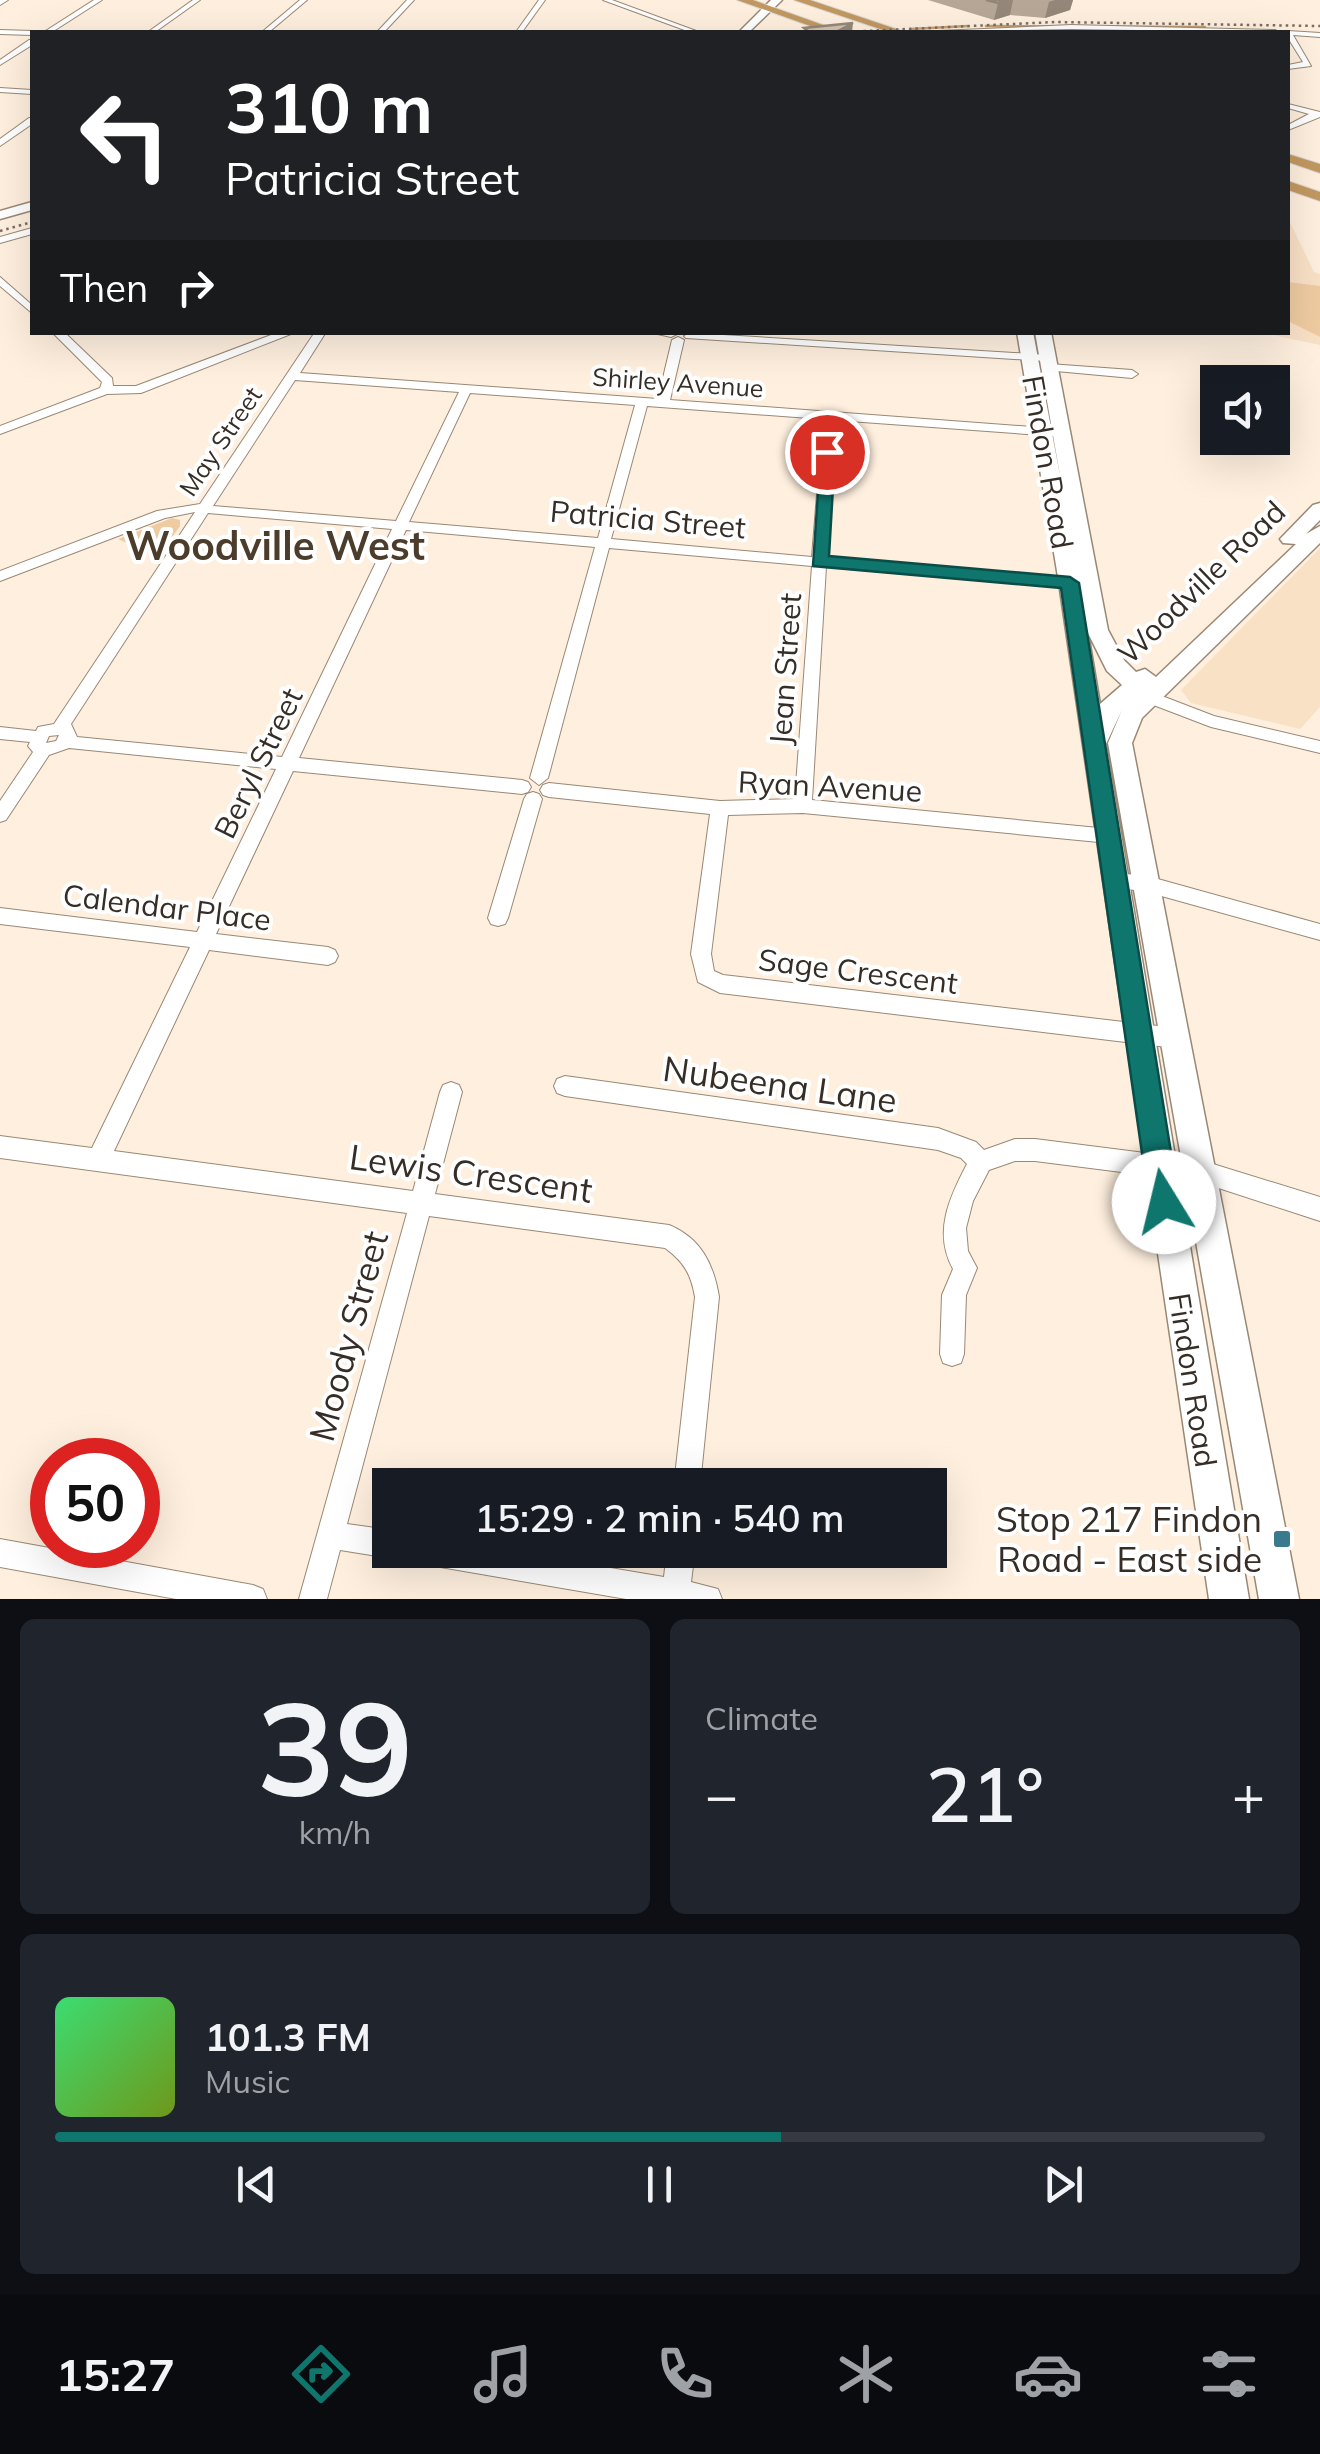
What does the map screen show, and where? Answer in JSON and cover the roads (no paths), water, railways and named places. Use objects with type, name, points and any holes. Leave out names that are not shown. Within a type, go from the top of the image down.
[{"type":"highway","points":[[742,0],[774,5],[836,30]]},
{"type":"highway","points":[[799,0],[893,30]]},
{"type":"highway","points":[[760,22],[785,19],[822,30]]},
{"type":"highway","points":[[1290,159],[1320,169]]},
{"type":"highway","points":[[1290,186],[1320,196]]},
{"type":"main road","points":[[747,30],[774,5]]},
{"type":"main road","points":[[0,215],[30,207]]},
{"type":"main road","name":"Findon Road","points":[[1027,335],[1042,361]]},
{"type":"main road","name":"Findon Road","points":[[1043,335],[1042,361],[1051,431],[1079,584],[1104,648],[1137,696],[1120,743],[1279,1599]]},
{"type":"main road","name":"Woodville Road","points":[[1137,696],[1154,670],[1320,509]]},
{"type":"main road","name":"Woodville Road","points":[[1093,747],[1108,710],[1137,696],[1320,532]]},
{"type":"main road","name":"Findon Road","points":[[1079,584],[1078,645],[1093,747],[1229,1599]]},
{"type":"main road","points":[[1078,645],[1137,696]]},
{"type":"main road","points":[[1104,648],[1154,670]]},
{"type":"street","points":[[51,30],[100,0]]},
{"type":"street","points":[[154,30],[197,0]]},
{"type":"street","points":[[267,30],[304,0]]},
{"type":"street","points":[[382,30],[409,0]]},
{"type":"street","points":[[520,30],[542,0]]},
{"type":"street","points":[[606,0],[689,30]]},
{"type":"street","points":[[0,32],[30,33]]},
{"type":"street","points":[[1290,33],[1320,35]]},
{"type":"street","points":[[1290,36],[1307,62],[1304,66],[1290,67]]},
{"type":"street","points":[[0,63],[30,43]]},
{"type":"street","points":[[0,90],[30,92]]},
{"type":"street","points":[[1290,107],[1318,115]]},
{"type":"street","points":[[1290,127],[1318,115]]},
{"type":"street","points":[[0,143],[30,121]]},
{"type":"street","points":[[0,240],[30,231]]},
{"type":"street","points":[[0,280],[30,308]]},
{"type":"street","points":[[59,335],[105,378],[106,390]]},
{"type":"street","points":[[238,335],[252,347]]},
{"type":"street","points":[[0,430],[106,390],[137,390],[283,335]]},
{"type":"street","name":"May Street","points":[[64,734],[204,509],[319,335]]},
{"type":"street","points":[[663,403],[680,335],[1042,361],[1132,374]]},
{"type":"street","name":"Shirley Avenue","points":[[292,376],[1051,431]]},
{"type":"street","name":"Beryl Street","points":[[98,1162],[466,389]]},
{"type":"street","points":[[498,918],[642,402]]},
{"type":"street","name":"Jean Street","points":[[803,806],[829,415]]},
{"type":"street","name":"Patricia Street","points":[[0,576],[162,514],[204,509],[1079,584]]},
{"type":"street","points":[[1137,696],[1194,721],[1211,721],[1320,746]]},
{"type":"street","points":[[0,733],[40,744]]},
{"type":"street","points":[[0,815],[40,744],[64,734]]},
{"type":"street","name":"Ryan Avenue","points":[[64,734],[720,808],[803,806],[1109,836]]},
{"type":"street","name":"Sage Crescent","points":[[720,808],[701,954],[705,976],[720,984],[1175,1038]]},
{"type":"street","points":[[1116,881],[1147,884],[1320,932]]},
{"type":"street","name":"Calendar Place","points":[[0,916],[328,956]]},
{"type":"street","name":"Nubeena Lane","points":[[565,1086],[938,1139],[968,1150],[980,1162]]},
{"type":"street","name":"Moody Street","points":[[313,1599],[451,1092]]},
{"type":"street","name":"Lewis Crescent","points":[[0,1148],[669,1236],[691,1250],[704,1271],[707,1297],[690,1468]]},
{"type":"street","points":[[952,1354],[954,1295],[965,1268],[955,1248],[956,1220],[960,1200],[980,1162],[1015,1150],[1035,1150],[1158,1166],[1200,1172],[1320,1209]]},
{"type":"street","points":[[331,1534],[372,1541]]},
{"type":"street","points":[[0,1552],[253,1599]]},
{"type":"street","points":[[527,1568],[708,1599]]},
{"type":"street","points":[[676,1594],[679,1568]]},
{"type":"waterway","points":[[911,29],[968,26]]},
{"type":"waterway","points":[[986,26],[1205,27]]},
{"type":"railway","points":[[886,30],[1055,22],[1320,26]]},
{"type":"railway","points":[[0,231],[30,223]]},
{"type":"place","name":"Stop 217 Findon Road - East side","points":[[1282,1539]]},
{"type":"district","name":"Woodville West","points":[[275,545]]}]
